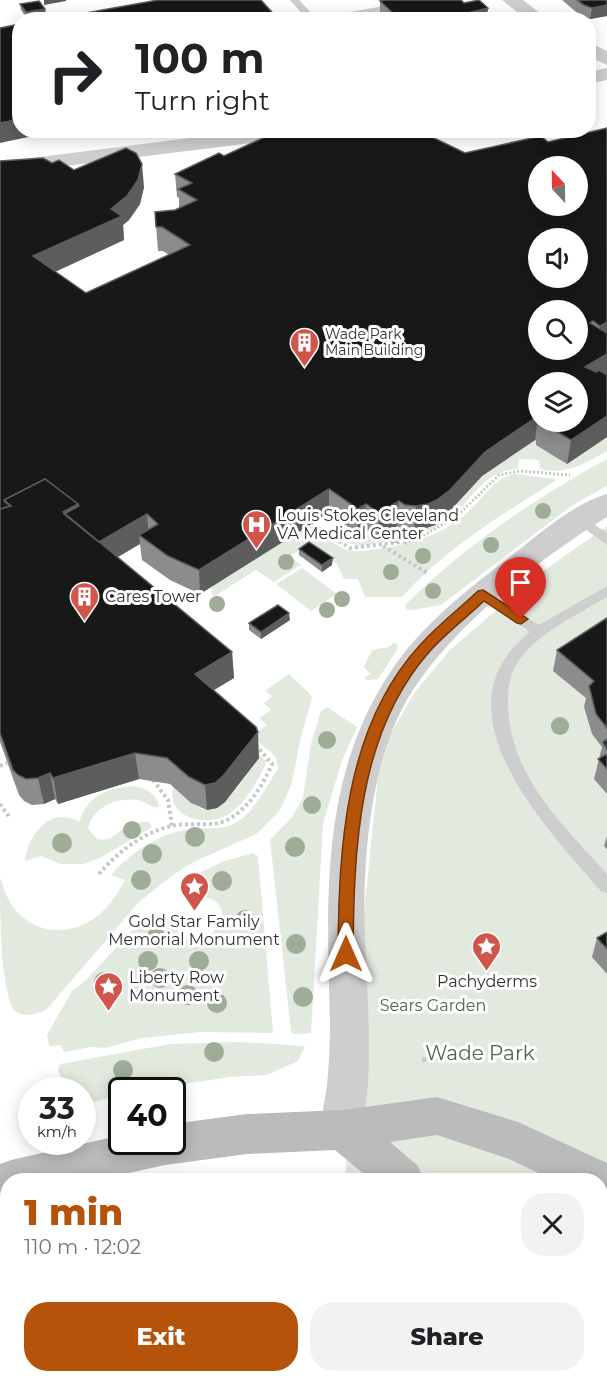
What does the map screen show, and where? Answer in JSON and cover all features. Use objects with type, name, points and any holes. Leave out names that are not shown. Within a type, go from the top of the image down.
[{"type":"main road","points":[[44,1173],[165,1145],[257,1133],[343,1130],[437,1116],[518,1142],[582,1173]]},
{"type":"main road","points":[[343,1130],[395,1173]]},
{"type":"street","points":[[511,0],[528,12]]},
{"type":"street","points":[[0,168],[244,138]]},
{"type":"street","points":[[343,1130],[350,1045],[346,954],[346,873],[358,789],[364,764],[386,705],[405,673],[439,633],[483,595],[599,522]]},
{"type":"lane","points":[[294,0],[305,12]]},
{"type":"lane","points":[[364,12],[433,0]]},
{"type":"lane","points":[[607,591],[540,632],[511,661],[502,681],[501,728],[507,753],[544,813],[607,886]]},
{"type":"lane","points":[[483,595],[540,632]]},
{"type":"path","points":[[312,523],[350,548],[382,546],[412,540],[443,525],[470,504],[489,483],[508,472],[570,476]]},
{"type":"path","points":[[336,540],[338,535],[349,528]]},
{"type":"path","points":[[382,546],[429,574]]},
{"type":"path","points":[[99,874],[118,853],[154,832],[172,826],[216,824],[240,813],[272,764],[253,742]]},
{"type":"path","points":[[0,766],[7,763]]},
{"type":"path","points":[[153,780],[168,800],[172,826]]},
{"type":"path","points":[[0,804],[10,818]]},
{"type":"path","points":[[422,1060],[440,1054],[455,1053],[482,1057]]},
{"type":"green space","points":[[607,437],[607,451],[583,464],[559,471],[540,469],[539,460],[519,459],[518,469],[505,471],[486,481],[456,513],[439,526],[423,533],[366,545],[345,541],[344,537],[354,531],[358,534],[365,529],[378,538],[397,526],[403,529],[435,525],[482,476],[535,440],[567,464]]},
{"type":"green space","points":[[607,459],[607,486],[574,504],[441,605],[406,609],[405,605],[428,583],[476,543],[553,490]]},
{"type":"green space","points":[[514,474],[555,479],[555,481],[455,548],[436,563],[402,597],[365,597],[358,579],[344,579],[337,564],[309,544],[290,556],[301,565],[274,582],[256,570],[213,597],[211,587],[309,525],[335,544],[348,550],[364,551],[416,541],[451,525],[472,508],[496,483]]},
{"type":"green space","name":"Wade Park","points":[[607,526],[607,1173],[345,1173],[362,932],[378,776],[390,735],[415,692],[450,650],[535,577]]},
{"type":"green space","points":[[302,568],[337,594],[311,611],[276,584]]},
{"type":"green space","points":[[394,642],[398,645],[397,650],[378,679],[364,678],[370,674],[364,667],[372,650],[389,647]]},
{"type":"green space","points":[[289,674],[312,698],[300,741],[292,783],[280,810],[258,833],[192,863],[174,874],[139,902],[46,1010],[26,1015],[15,1011],[6,987],[0,878],[9,901],[24,918],[47,929],[73,928],[97,917],[107,907],[125,880],[111,875],[138,850],[170,834],[200,828],[222,827],[239,821],[255,804],[278,769],[276,757],[252,736],[267,725],[259,718],[271,710],[264,703],[272,696],[265,691]]},
{"type":"green space","points":[[327,707],[357,727],[342,760],[323,824],[311,1033],[293,1034],[270,840],[292,817],[303,798],[311,744],[321,711]]},
{"type":"green space","points":[[257,753],[267,761],[264,768],[246,797],[229,814],[220,818],[200,820],[190,818],[176,807],[173,787],[193,804],[203,809],[215,809],[229,797],[249,772],[258,758]]},
{"type":"green space","points":[[134,786],[150,792],[159,807],[129,799],[114,802],[95,814],[88,828],[97,839],[102,840],[111,838],[132,823],[148,822],[152,826],[149,829],[100,858],[83,864],[61,864],[41,856],[25,861],[31,842],[42,825],[59,817],[79,822],[93,799],[107,791]]},
{"type":"green space","points":[[253,853],[258,856],[273,1033],[201,1032],[142,1038],[105,1048],[91,1047],[64,1052],[61,1045],[49,1046],[47,1035],[72,991],[86,980],[141,921],[155,923],[170,918],[180,934],[193,940],[205,938],[215,931],[221,920],[221,910],[214,901],[198,896],[201,872],[222,862]]},
{"type":"green space","points":[[240,1042],[305,1046],[298,1061],[267,1075],[230,1077],[186,1084],[186,1077],[108,1077],[108,1098],[96,1102],[96,1077],[61,1077],[58,1069],[60,1064],[170,1044]]},
{"type":"building","points":[[158,0],[261,0],[272,12],[91,12]]},
{"type":"building","points":[[461,0],[464,3],[479,0],[488,8],[472,12],[392,12],[380,1]]},
{"type":"building","points":[[577,0],[607,0],[607,5],[592,8]]},
{"type":"building","points":[[39,1],[45,9],[26,12],[20,4]]},
{"type":"building","points":[[12,26],[12,121],[0,123],[0,28]]},
{"type":"building","name":"Wade Park Main Building","points":[[607,128],[607,322],[600,326],[593,321],[590,323],[607,333],[607,354],[585,367],[596,372],[599,370],[607,375],[607,416],[588,429],[588,372],[528,372],[528,423],[485,452],[450,490],[437,500],[416,506],[405,505],[399,501],[379,513],[366,504],[358,509],[329,489],[199,570],[168,556],[139,535],[158,524],[147,514],[99,542],[64,514],[79,506],[78,504],[45,479],[4,500],[10,506],[0,509],[0,161],[43,158],[52,163],[59,160],[74,170],[126,148],[136,153],[142,164],[138,180],[127,196],[111,209],[122,216],[33,256],[86,293],[190,245],[162,227],[156,227],[155,212],[175,210],[197,200],[178,189],[192,183],[175,174],[219,153],[224,156],[263,138],[434,138],[465,153],[532,138],[543,138],[548,142],[565,138],[596,138],[596,131]]},
{"type":"building","name":"Wade Park Main Building","points":[[558,432],[583,432],[571,440]]},
{"type":"building","name":"Cares Tower","points":[[45,479],[78,504],[63,512],[232,652],[195,674],[256,727],[258,732],[215,783],[205,785],[189,777],[167,758],[135,753],[53,778],[50,773],[38,778],[26,779],[13,770],[0,733],[0,509],[11,506],[4,500]]},
{"type":"building","points":[[309,542],[333,558],[322,565],[299,549]]},
{"type":"building","points":[[278,605],[289,613],[261,632],[249,623]]},
{"type":"building","points":[[607,618],[607,728],[596,714],[589,686],[594,681],[557,650]]},
{"type":"building","points":[[607,754],[607,769],[598,759]]},
{"type":"building","points":[[607,932],[607,949],[597,938]]},
{"type":"place","name":"Wade Park Main Building","points":[[304,368]]},
{"type":"place","name":"Louis Stokes Cleveland VA Medical Center","points":[[256,550]]},
{"type":"place","name":"Cares Tower","points":[[84,622]]},
{"type":"place","name":"Gold Star Family Memorial Monument","points":[[194,912]]},
{"type":"place","name":"Pachyderms","points":[[487,972]]},
{"type":"place","name":"Liberty Row Monument","points":[[108,1012]]},
{"type":"route","points":[[346,954],[346,873],[358,789],[372,739],[387,701],[425,648],[460,613],[483,595],[521,619]]},
{"type":"park label","name":"Sears Garden","points":[[433,1005]]}]
